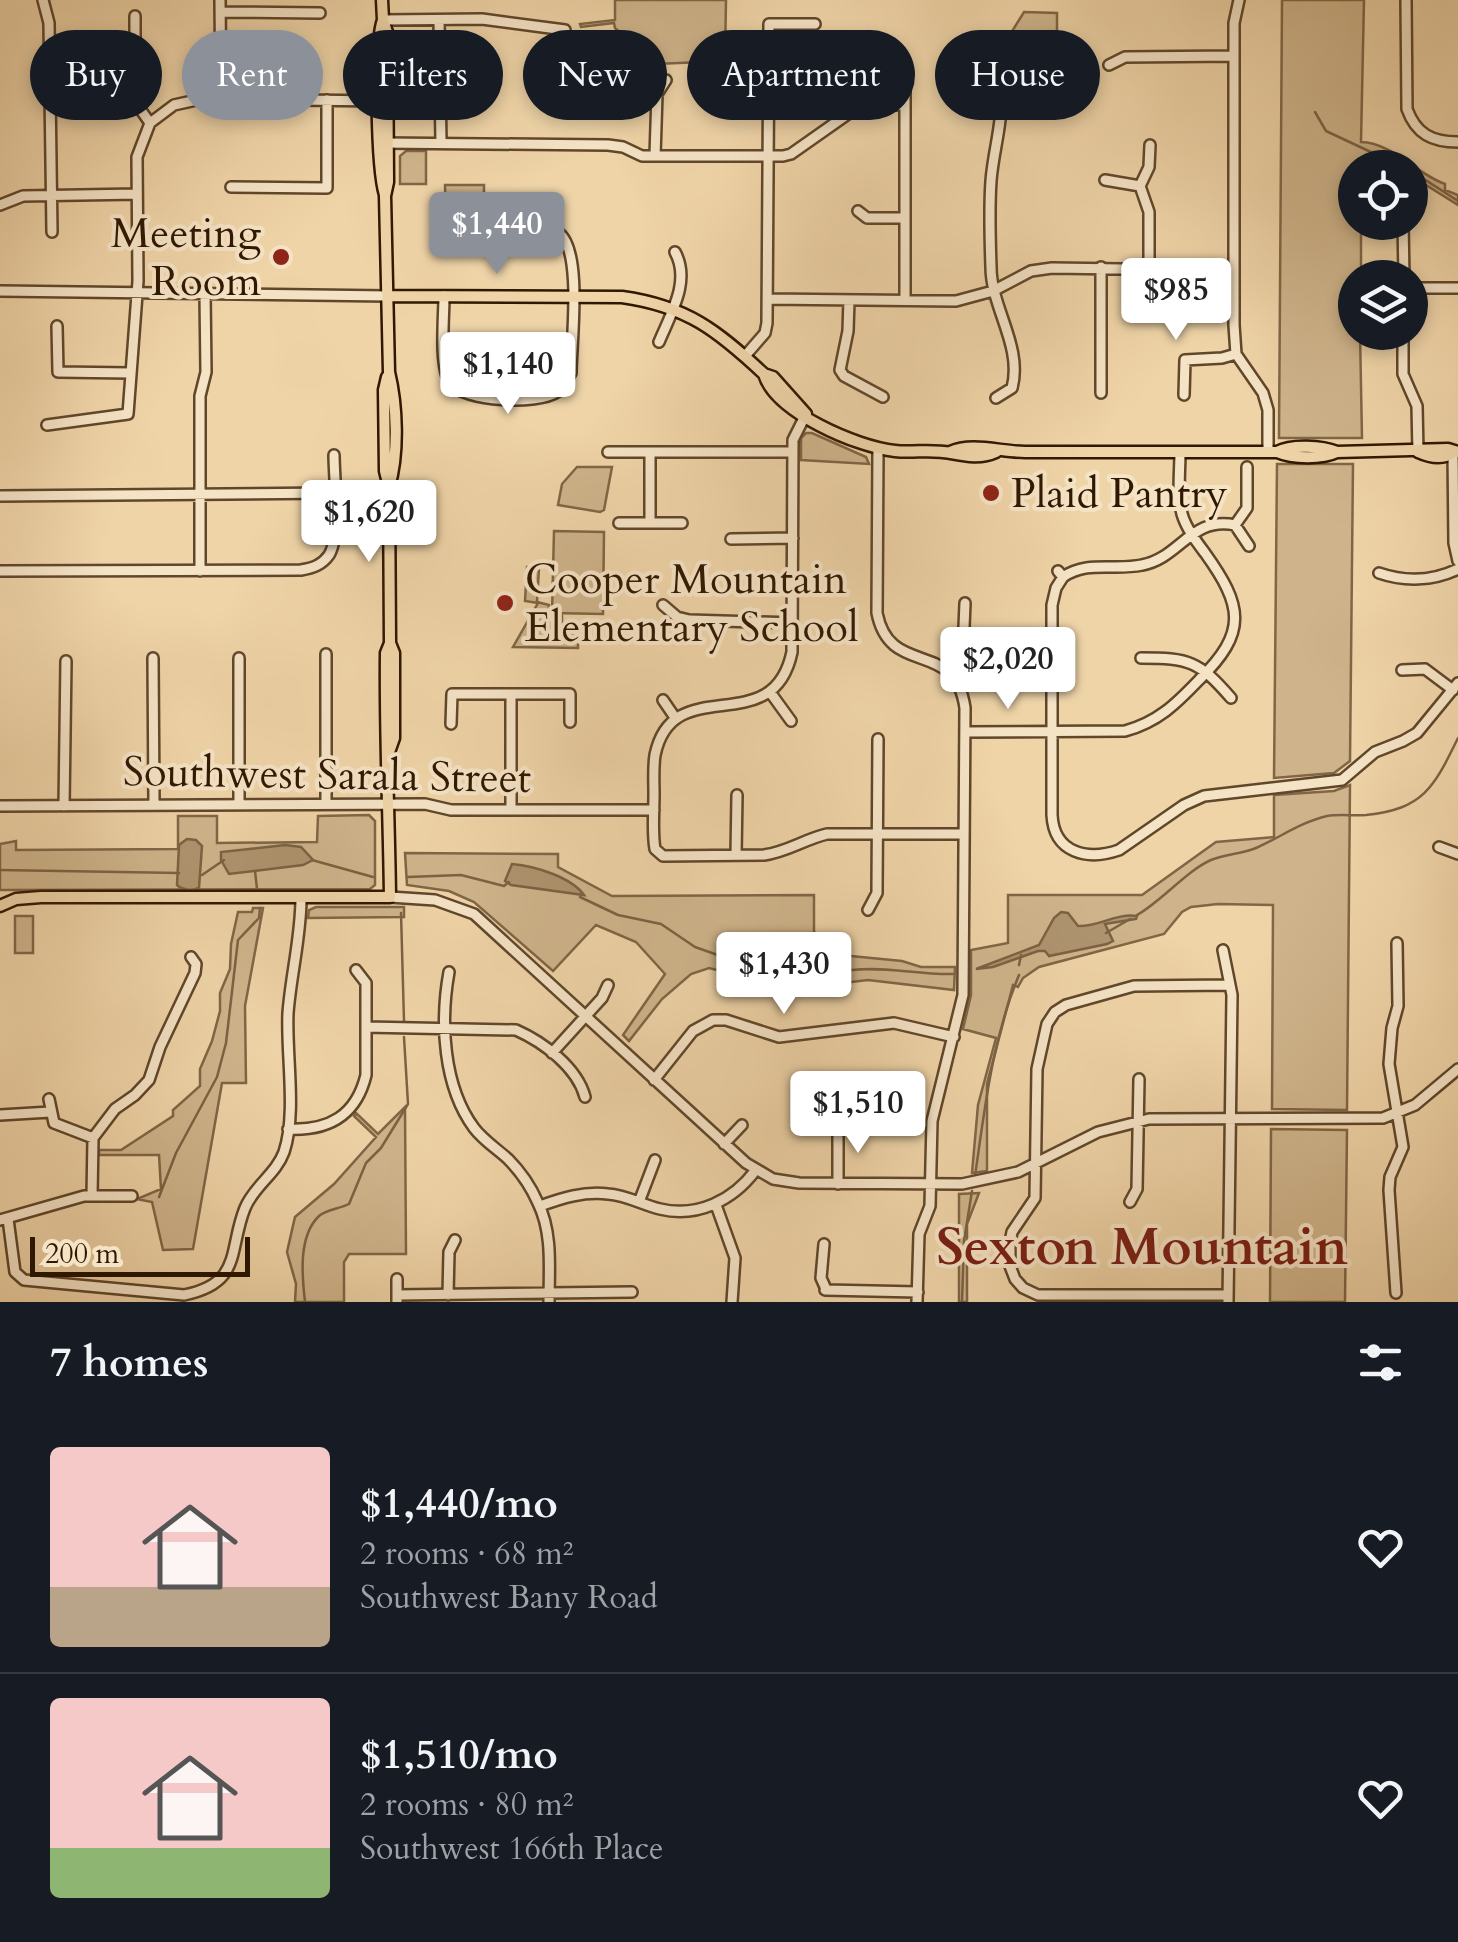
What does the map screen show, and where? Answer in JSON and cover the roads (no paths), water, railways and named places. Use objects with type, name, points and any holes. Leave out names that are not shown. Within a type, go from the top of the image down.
[{"type":"main road","points":[[382,0],[386,30]]},
{"type":"main road","points":[[0,906],[16,899],[41,897],[390,898],[389,753],[385,720],[386,653],[390,643],[389,486],[384,472],[389,372],[385,196],[388,182],[383,120]]},
{"type":"main road","points":[[388,296],[622,298],[674,308],[721,334],[772,377],[806,414],[833,432],[878,449],[950,452],[958,456],[997,452],[1273,452],[1285,456],[1427,449],[1456,452]]},
{"type":"street","points":[[42,0],[49,23],[52,232]]},
{"type":"street","points":[[220,0],[220,30]]},
{"type":"street","points":[[1239,0],[1234,23],[1236,354],[1263,393],[1273,452]]},
{"type":"street","points":[[1406,0],[1407,109],[1412,124],[1425,136],[1458,142]]},
{"type":"street","points":[[220,12],[320,13]]},
{"type":"street","points":[[134,16],[135,96],[150,122]]},
{"type":"street","points":[[382,20],[482,19],[565,30]]},
{"type":"street","points":[[440,20],[441,143]]},
{"type":"street","points":[[745,356],[765,333],[769,24],[815,24]]},
{"type":"street","points":[[1109,66],[1125,56],[1234,56]]},
{"type":"street","points":[[323,100],[343,100]]},
{"type":"street","points":[[231,186],[327,188],[327,100]]},
{"type":"street","points":[[47,425],[128,414],[137,292],[136,157],[150,122],[182,103]]},
{"type":"street","points":[[655,156],[656,120]]},
{"type":"street","points":[[384,143],[623,146],[642,156],[767,158],[791,154],[839,120]]},
{"type":"street","points":[[905,300],[906,120]]},
{"type":"street","points":[[996,398],[1012,388],[1014,366],[993,291],[990,192],[1002,120]]},
{"type":"street","points":[[563,144],[564,130]]},
{"type":"street","points":[[1149,277],[1149,212],[1140,186],[1149,167],[1150,145]]},
{"type":"street","points":[[1104,180],[1140,186]]},
{"type":"street","points":[[0,205],[23,196],[137,194]]},
{"type":"street","points":[[858,211],[867,218],[905,218]]},
{"type":"street","points":[[444,296],[446,375],[462,394],[480,398],[543,398],[566,384],[571,373],[570,247],[559,234],[542,228],[472,226]]},
{"type":"street","points":[[659,342],[681,286],[682,265],[674,252]]},
{"type":"street","points":[[767,299],[956,300],[993,291],[1031,270],[1101,267],[1122,268],[1149,277],[1234,278]]},
{"type":"street","points":[[1101,267],[1101,393]]},
{"type":"street","points":[[1428,288],[1458,288]]},
{"type":"street","points":[[0,291],[388,296]]},
{"type":"street","points":[[200,571],[200,396],[206,372],[205,294]]},
{"type":"street","points":[[849,300],[840,370],[883,398]]},
{"type":"street","points":[[57,326],[58,372],[130,373]]},
{"type":"street","points":[[1403,350],[1403,374],[1417,406],[1418,452]]},
{"type":"street","points":[[1184,394],[1185,360],[1236,354]]},
{"type":"street","points":[[806,414],[795,432],[793,452],[790,660],[770,692],[750,703],[704,706],[676,719],[656,753],[654,843],[658,854],[778,853],[827,834],[964,834]]},
{"type":"street","points":[[824,1244],[825,1289],[918,1297],[919,1234],[930,1206],[932,1121],[964,995],[963,693],[952,672],[895,648],[880,627],[878,449]]},
{"type":"street","points":[[608,452],[793,452]]},
{"type":"street","points":[[650,452],[650,523]]},
{"type":"street","points":[[964,732],[1138,728],[1168,711],[1208,672],[1229,643],[1235,614],[1230,587],[1182,515],[1180,452]]},
{"type":"street","points":[[1456,452],[1454,543],[1458,562]]},
{"type":"street","points":[[0,572],[315,567],[326,559],[334,542],[334,455]]},
{"type":"street","points":[[1235,525],[1247,508],[1247,467]]},
{"type":"street","points":[[0,496],[334,493]]},
{"type":"street","points":[[619,523],[682,523]]},
{"type":"street","points":[[1235,525],[1208,525],[1158,560],[1141,566],[1089,566],[1060,574],[1052,605],[1052,815],[1056,838],[1075,854],[1108,854],[1204,796],[1342,780],[1375,752],[1404,742],[1455,686],[1425,669],[1402,670]]},
{"type":"street","points":[[1235,525],[1249,546]]},
{"type":"street","points":[[731,539],[793,538]]},
{"type":"street","points":[[1379,573],[1396,579],[1440,578],[1458,569]]},
{"type":"street","points":[[952,672],[964,651],[965,603]]},
{"type":"street","points":[[663,605],[689,620],[792,623]]},
{"type":"street","points":[[326,654],[326,804]]},
{"type":"street","points":[[152,658],[154,805]]},
{"type":"street","points":[[239,658],[239,804]]},
{"type":"street","points":[[1141,658],[1195,662],[1231,698]]},
{"type":"street","points":[[64,806],[66,661]]},
{"type":"street","points":[[770,692],[791,720]]},
{"type":"street","points":[[451,724],[452,694],[570,694],[570,722]]},
{"type":"street","points":[[510,810],[511,694]]},
{"type":"street","points":[[663,700],[676,719]]},
{"type":"street","points":[[868,910],[877,893],[878,739]]},
{"type":"street","points":[[736,795],[736,855]]},
{"type":"street","name":"Southwest Sarala Street","points":[[0,806],[425,804],[452,810],[654,810]]},
{"type":"street","points":[[1439,847],[1458,854]]},
{"type":"street","points":[[132,1196],[92,1196],[4,1220],[14,1246],[14,1266],[24,1280],[170,1296],[199,1292],[228,1269],[243,1211],[252,1194],[277,1167],[288,1129],[288,1015],[301,933],[301,898]]},
{"type":"street","points":[[390,898],[435,900],[467,910],[482,920],[755,1171],[786,1182],[985,1182],[1036,1164],[1098,1132],[1138,1121],[1369,1120],[1399,1114],[1430,1096],[1458,1069]]},
{"type":"street","points":[[1396,1293],[1388,1190],[1403,1147],[1389,1064],[1398,1006],[1397,943]]},
{"type":"street","points":[[1223,950],[1232,994],[1228,1299],[1038,1295],[1023,1288],[1012,1272],[1010,1242],[1012,1232],[1035,1198],[1036,1069],[1055,1012],[1066,1005],[1134,986],[1228,985]]},
{"type":"street","points":[[92,1196],[93,1138],[114,1108],[140,1092],[149,1080],[195,973],[196,964],[191,957]]},
{"type":"street","points":[[288,1129],[320,1128],[336,1122],[356,1102],[366,1075],[366,982],[356,970]]},
{"type":"street","points":[[449,972],[448,1069],[475,1130],[524,1177],[540,1206],[549,1243],[550,1298]]},
{"type":"street","points":[[552,1053],[602,998],[608,985]]},
{"type":"street","points":[[654,1080],[693,1031],[713,1020],[726,1020],[779,1036],[894,1023],[954,1037]]},
{"type":"street","points":[[366,1027],[516,1030],[532,1037],[581,1081],[585,1097]]},
{"type":"street","points":[[1130,1202],[1137,1189],[1139,1079]]},
{"type":"street","points":[[49,1099],[50,1112],[58,1126],[93,1138]]},
{"type":"street","points":[[0,1115],[50,1112]]},
{"type":"street","points":[[838,1184],[838,1135],[846,1120]]},
{"type":"street","points":[[724,1144],[742,1125]]},
{"type":"street","points":[[639,1202],[655,1160]]},
{"type":"street","points":[[540,1206],[566,1197],[609,1194],[676,1212],[716,1205],[736,1192],[755,1171]]},
{"type":"street","points":[[716,1205],[734,1258],[732,1302]]},
{"type":"street","points":[[448,1295],[449,1252],[455,1240]]},
{"type":"street","points":[[397,1279],[397,1298],[550,1298],[632,1292]]},
{"type":"waterway","points":[[1315,112],[1326,131],[1367,150]]},
{"type":"waterway","points":[[1428,182],[1458,201]]},
{"type":"waterway","points":[[1137,915],[1211,860],[1256,848],[1317,819],[1386,812],[1414,801],[1434,782],[1458,738]]},
{"type":"waterway","points":[[202,875],[224,860]]},
{"type":"waterway","points":[[312,860],[373,877]]},
{"type":"waterway","points":[[0,870],[179,873]]},
{"type":"waterway","points":[[255,871],[257,889]]},
{"type":"waterway","points":[[408,877],[461,875],[504,886],[509,882]]},
{"type":"waterway","points":[[580,897],[618,915],[661,924],[695,947],[749,966],[812,974],[842,971]]},
{"type":"waterway","points":[[159,1197],[176,1153],[217,1077],[226,1043],[238,940],[259,918],[260,908]]},
{"type":"waterway","points":[[401,913],[404,1021]]},
{"type":"waterway","points":[[1106,933],[1130,919]]},
{"type":"waterway","points":[[1019,965],[1021,955]]},
{"type":"waterway","points":[[852,970],[953,974]]},
{"type":"waterway","points":[[975,1176],[996,1049],[1019,975]]},
{"type":"waterway","points":[[305,1302],[303,1257],[312,1224],[322,1214],[349,1204],[366,1163],[381,1148],[408,1104],[404,1037]]},
{"type":"waterway","points":[[962,1302],[964,1241],[972,1191]]},
{"type":"place","name":"Meeting Room","points":[[281,257]]},
{"type":"place","name":"Plaid Pantry","points":[[991,493]]},
{"type":"place","name":"Cooper Mountain Elementary School","points":[[505,603]]},
{"type":"district","name":"Sexton Mountain","points":[[1142,1248]]}]
